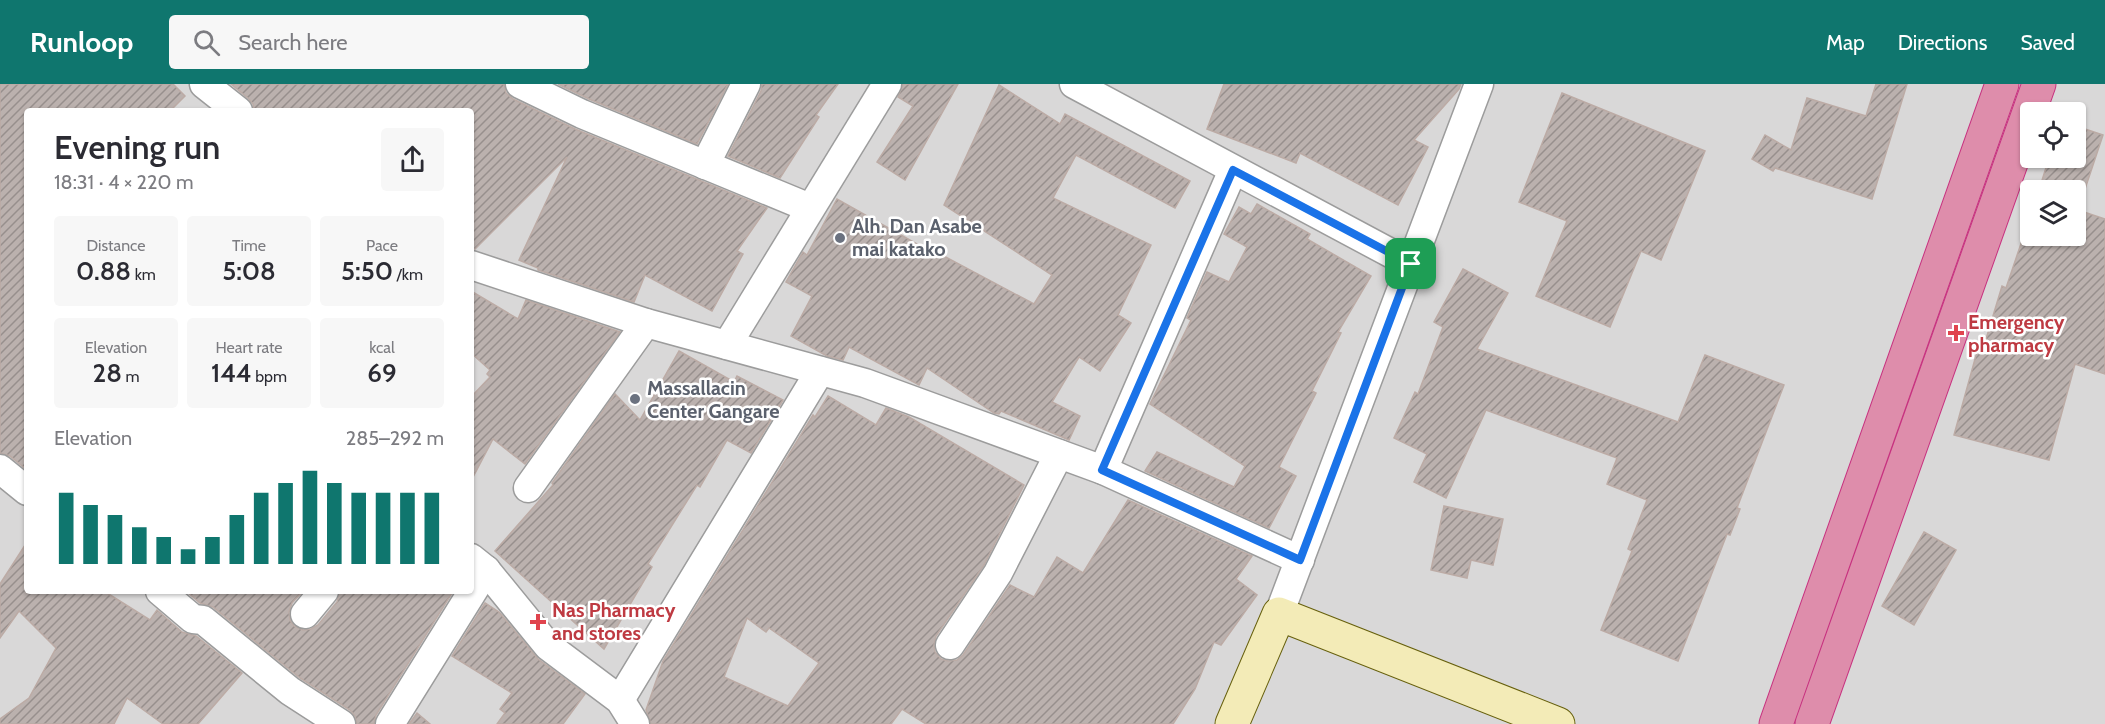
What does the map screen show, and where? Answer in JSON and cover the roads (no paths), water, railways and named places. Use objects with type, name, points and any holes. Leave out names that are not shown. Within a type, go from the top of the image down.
[{"type":"highway","points":[[1776,724],[2002,84]]},
{"type":"highway","points":[[1812,724],[2039,84]]},
{"type":"street","points":[[204,84],[234,108]]},
{"type":"street","points":[[520,84],[582,114],[810,208]]},
{"type":"street","points":[[705,165],[746,84]]},
{"type":"street","points":[[727,345],[887,84]]},
{"type":"street","points":[[1074,84],[1411,264]]},
{"type":"street","points":[[1232,724],[1300,560],[1479,84]]},
{"type":"street","points":[[1102,470],[1233,170]]},
{"type":"street","points":[[474,266],[646,323],[865,383],[1102,470],[1300,560]]},
{"type":"street","points":[[528,488],[646,323]]},
{"type":"street","points":[[620,700],[820,370]]},
{"type":"street","points":[[950,645],[998,573],[1059,454]]},
{"type":"street","points":[[0,469],[24,489]]},
{"type":"street","points":[[479,564],[548,646],[620,700],[636,724]]},
{"type":"street","points":[[164,594],[193,619],[203,620],[290,691],[341,724]]},
{"type":"street","points":[[305,614],[322,594]]},
{"type":"street","points":[[390,724],[462,594]]},
{"type":"street","points":[[1279,614],[1558,724]]},
{"type":"place","name":"Alh. Dan Asabe mai katako","points":[[840,238]]},
{"type":"place","name":"Emergency pharmacy","points":[[1956,333]]},
{"type":"place","name":"Massallacin Center Gangare","points":[[635,399]]},
{"type":"place","name":"Nas Pharmacy and stores","points":[[538,622]]}]
